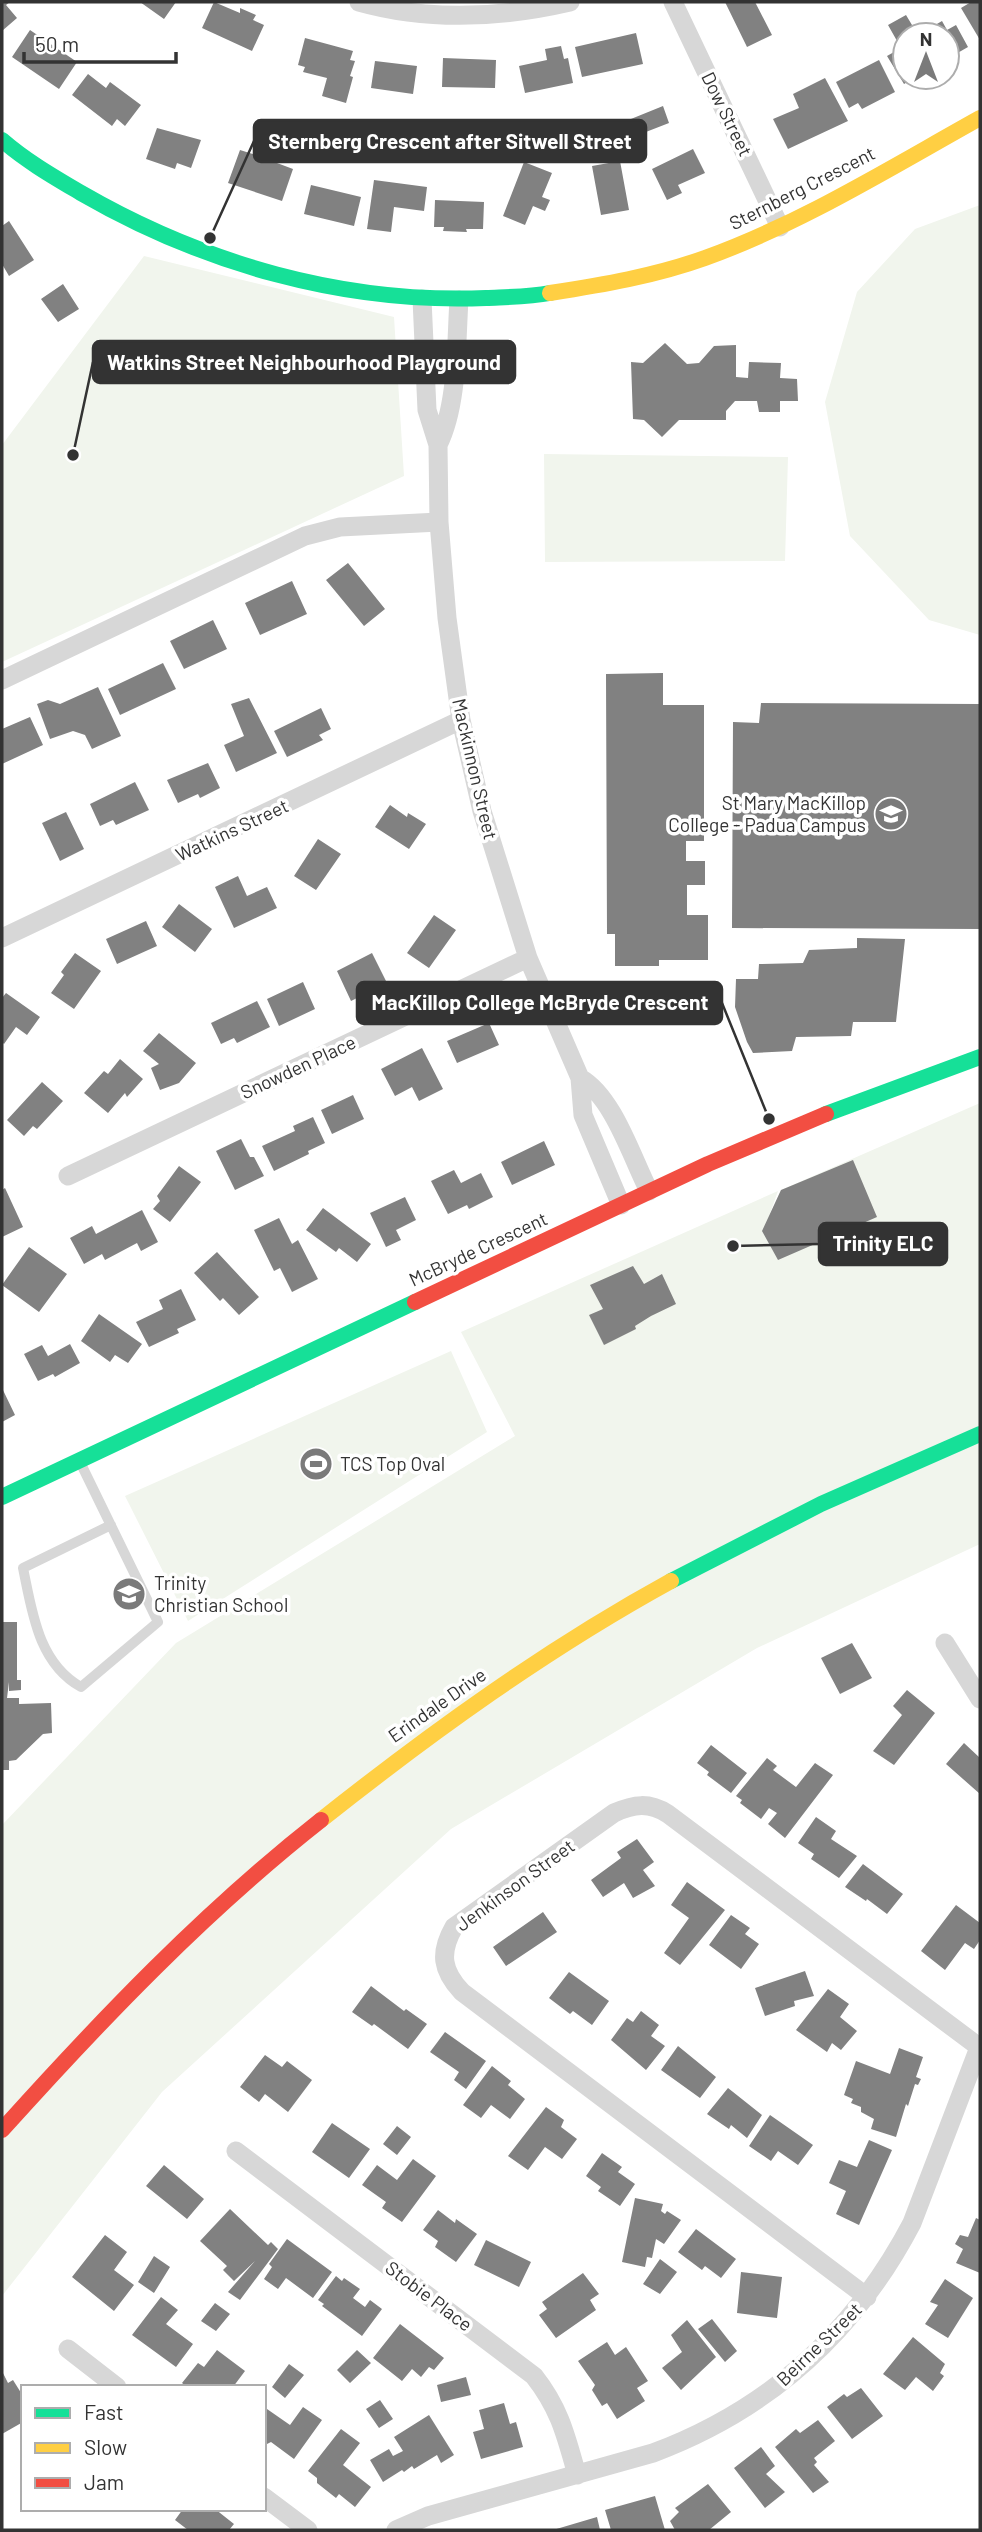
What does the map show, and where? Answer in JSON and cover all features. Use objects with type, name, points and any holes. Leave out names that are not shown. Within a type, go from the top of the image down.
[{"type":"street","points":[[359,2],[381,8],[443,16],[506,14],[570,2]]},
{"type":"street","name":"Dow Street","points":[[673,2],[780,227]]},
{"type":"street","name":"Sternberg Crescent","points":[[2,140],[83,196],[147,230],[222,260],[352,292],[459,300],[532,296],[600,286],[690,263],[780,227],[980,118]]},
{"type":"street","name":"Mackinnon Street","points":[[422,299],[427,399],[438,445],[439,522],[447,618],[461,720],[482,811],[528,958],[580,1078],[583,1115],[621,1205]]},
{"type":"street","name":"Mackinnon Street","points":[[438,445],[451,399],[459,300]]},
{"type":"street","points":[[2,680],[305,536],[340,527],[439,522]]},
{"type":"street","name":"Watkins Street","points":[[2,939],[461,720]]},
{"type":"street","name":"Snowden Place","points":[[68,1176],[528,958]]},
{"type":"street","name":"McBryde Crescent","points":[[2,1497],[708,1164],[863,1099],[980,1057]]},
{"type":"street","name":"Mackinnon Street","points":[[580,1078],[605,1101],[649,1191]]},
{"type":"street","name":"Erindale Drive","points":[[2,2130],[62,2060],[177,1945],[286,1847],[404,1753],[495,1689],[667,1583],[823,1502],[980,1434]]},
{"type":"street","points":[[945,1643],[980,1699]]},
{"type":"street","name":"Jenkinson Street","points":[[867,2297],[462,1992],[449,1979],[444,1959],[447,1938],[454,1927],[614,1813],[632,1805],[641,1805],[660,1809],[668,1814],[980,2046]]},
{"type":"street","name":"Beirne Street","points":[[396,2530],[428,2516],[662,2450],[731,2417],[803,2365],[867,2297],[898,2249],[912,2223],[980,2046]]},
{"type":"street","name":"Stobie Place","points":[[236,2151],[534,2376],[551,2398],[562,2424],[577,2475]]},
{"type":"street","points":[[68,2349],[114,2385]]},
{"type":"street","points":[[266,2498],[308,2530]]},
{"type":"lane","points":[[79,1460],[99,1499],[158,1622],[81,1687],[69,1681],[58,1670],[36,1630],[23,1568],[111,1525]]},
{"type":"lane","points":[[99,1499],[99,1531]]},
{"type":"shaded area","points":[[980,205],[980,635],[929,620],[850,536],[825,402],[857,292],[915,229]]},
{"type":"shaded area","points":[[144,256],[394,317],[404,476],[2,662],[2,445]]},
{"type":"shaded area","points":[[544,454],[788,457],[785,561],[545,562]]},
{"type":"shaded area","points":[[980,1103],[980,1544],[757,1648],[451,1829],[162,2092],[2,2296],[2,1825],[176,1643],[515,1436],[461,1332],[778,1191],[768,1219],[781,1190]]},
{"type":"shaded area","name":"TCS Top Oval","points":[[451,1351],[487,1432],[188,1621],[125,1496]]},
{"type":"building","points":[[2,2],[10,2],[6,5],[17,18],[2,31]]},
{"type":"building","points":[[140,2],[176,2],[164,19]]},
{"type":"building","points":[[214,2],[240,13],[240,8],[256,15],[253,20],[264,25],[252,51],[202,28]]},
{"type":"building","points":[[725,2],[755,2],[772,35],[747,47]]},
{"type":"building","points":[[971,2],[980,4],[980,40],[961,8]]},
{"type":"building","points":[[906,15],[910,21],[895,21]]},
{"type":"building","points":[[30,30],[77,62],[59,89],[12,57]]},
{"type":"building","points":[[636,33],[643,64],[582,77],[575,47]]},
{"type":"building","points":[[961,34],[968,47],[961,51]]},
{"type":"building","points":[[305,38],[353,51],[350,60],[355,61],[350,76],[353,77],[346,103],[322,96],[327,78],[303,72],[305,67],[298,65]]},
{"type":"building","points":[[561,46],[564,59],[568,58],[573,83],[525,93],[519,66],[547,60],[545,49]]},
{"type":"building","points":[[443,58],[496,60],[495,88],[442,87]]},
{"type":"building","points":[[879,60],[891,84],[891,91],[895,92],[862,109],[858,103],[849,108],[836,82]]},
{"type":"building","points":[[375,61],[417,66],[413,94],[371,88]]},
{"type":"building","points":[[88,74],[106,88],[110,82],[141,105],[125,126],[117,119],[112,126],[72,95]]},
{"type":"building","points":[[825,78],[848,121],[788,149],[773,119],[799,108],[793,94]]},
{"type":"building","points":[[663,106],[669,123],[633,137],[626,121]]},
{"type":"building","points":[[157,128],[201,140],[191,168],[177,163],[175,169],[146,159]]},
{"type":"building","points":[[693,149],[705,173],[678,185],[682,193],[667,200],[652,169]]},
{"type":"building","points":[[240,150],[256,155],[258,151],[279,158],[277,163],[293,169],[282,201],[228,183]]},
{"type":"building","points":[[620,161],[629,210],[601,215],[592,166]]},
{"type":"building","points":[[524,162],[552,173],[542,197],[550,200],[545,211],[533,206],[525,225],[503,216]]},
{"type":"building","points":[[374,180],[427,187],[424,211],[394,207],[391,232],[367,229]]},
{"type":"building","points":[[311,185],[361,197],[354,226],[304,214]]},
{"type":"building","points":[[435,200],[484,202],[483,229],[466,229],[467,232],[443,231],[444,227],[434,227]]},
{"type":"building","points":[[9,221],[34,260],[9,276],[2,264],[2,226]]},
{"type":"building","points":[[63,284],[79,309],[58,322],[41,299]]},
{"type":"building","points":[[665,343],[687,364],[699,363],[714,346],[736,345],[736,377],[748,378],[749,362],[781,363],[780,378],[797,379],[798,401],[780,401],[780,412],[759,412],[757,401],[735,401],[726,411],[726,420],[679,420],[662,437],[644,420],[633,419],[631,362],[643,363]]},
{"type":"building","points":[[348,563],[385,609],[364,626],[326,580]]},
{"type":"building","points":[[292,581],[307,614],[260,635],[245,603]]},
{"type":"building","points":[[213,620],[227,649],[184,669],[170,641]]},
{"type":"building","points":[[163,663],[176,689],[120,715],[108,689]]},
{"type":"building","points":[[663,673],[663,705],[704,705],[704,841],[686,841],[686,861],[705,861],[705,885],[687,885],[687,915],[708,915],[708,960],[659,960],[659,966],[615,966],[615,934],[607,934],[606,674]]},
{"type":"building","points":[[98,687],[121,736],[92,749],[85,735],[73,731],[50,739],[37,704],[48,700],[60,704]]},
{"type":"building","points":[[249,698],[277,753],[236,772],[224,745],[244,736],[231,704]]},
{"type":"building","points":[[761,703],[980,704],[980,929],[732,928],[733,722],[759,723]]},
{"type":"building","points":[[321,708],[331,729],[319,735],[323,740],[287,757],[274,731]]},
{"type":"building","points":[[30,717],[43,745],[2,764],[2,729]]},
{"type":"building","points":[[208,763],[220,788],[200,798],[198,794],[178,803],[167,780]]},
{"type":"building","points":[[135,782],[149,810],[116,825],[113,820],[100,826],[90,804]]},
{"type":"building","points":[[390,805],[407,817],[408,813],[426,824],[409,849],[375,827]]},
{"type":"building","points":[[66,812],[84,849],[60,861],[42,823]]},
{"type":"building","points":[[318,839],[341,854],[316,890],[294,876]]},
{"type":"building","points":[[238,876],[247,896],[267,887],[277,908],[234,928],[215,887]]},
{"type":"building","points":[[179,904],[212,929],[195,952],[162,927]]},
{"type":"building","points":[[434,915],[456,930],[429,968],[407,953]]},
{"type":"building","points":[[146,921],[157,946],[117,964],[106,939]]},
{"type":"building","points":[[857,938],[905,939],[896,1022],[853,1022],[851,1036],[796,1037],[792,1051],[753,1053],[735,1007],[736,979],[758,979],[759,964],[803,963],[809,950],[857,948]]},
{"type":"building","points":[[75,953],[101,971],[74,1009],[51,993],[64,975],[61,972]]},
{"type":"building","points":[[372,953],[387,983],[351,1001],[337,971]]},
{"type":"building","points":[[303,982],[315,1009],[279,1026],[267,999]]},
{"type":"building","points":[[6,993],[40,1017],[27,1035],[16,1027],[4,1044],[2,998]]},
{"type":"building","points":[[257,1001],[270,1027],[237,1043],[234,1038],[221,1044],[211,1023]]},
{"type":"building","points":[[489,1023],[499,1045],[457,1063],[447,1041]]},
{"type":"building","points":[[159,1033],[196,1063],[179,1083],[160,1090],[151,1068],[159,1064],[143,1051]]},
{"type":"building","points":[[422,1048],[443,1089],[419,1101],[412,1087],[395,1096],[381,1069]]},
{"type":"building","points":[[120,1059],[143,1079],[127,1097],[125,1093],[108,1113],[84,1093],[104,1071],[108,1074]]},
{"type":"building","points":[[42,1082],[63,1101],[37,1129],[33,1126],[24,1136],[7,1120]]},
{"type":"building","points":[[353,1095],[364,1119],[332,1134],[321,1110]]},
{"type":"building","points":[[313,1117],[325,1143],[274,1171],[262,1146],[295,1131],[293,1126]]},
{"type":"building","points":[[241,1139],[264,1176],[235,1190],[216,1151]]},
{"type":"building","points":[[544,1141],[555,1165],[512,1185],[501,1162]]},
{"type":"building","points":[[853,1160],[877,1217],[778,1260],[762,1231],[781,1190]]},
{"type":"building","points":[[179,1166],[201,1182],[170,1222],[153,1209],[160,1201],[157,1196]]},
{"type":"building","points":[[454,1170],[461,1183],[481,1173],[493,1197],[469,1209],[467,1205],[448,1214],[431,1181]]},
{"type":"building","points":[[5,1188],[23,1227],[2,1237],[2,1190]]},
{"type":"building","points":[[405,1197],[416,1220],[396,1230],[401,1240],[386,1247],[370,1213]]},
{"type":"building","points":[[323,1208],[371,1244],[357,1262],[339,1248],[336,1252],[306,1230]]},
{"type":"building","points":[[142,1210],[158,1242],[141,1251],[137,1243],[105,1260],[102,1254],[84,1264],[70,1238],[92,1226],[96,1234]]},
{"type":"building","points":[[279,1218],[292,1244],[298,1240],[318,1279],[292,1292],[280,1268],[274,1271],[254,1230]]},
{"type":"building","points":[[29,1247],[67,1274],[39,1312],[2,1285]]},
{"type":"building","points":[[217,1252],[259,1297],[239,1315],[223,1298],[220,1301],[194,1273]]},
{"type":"building","points":[[633,1266],[644,1284],[662,1274],[676,1304],[604,1345],[589,1315],[603,1309],[590,1285]]},
{"type":"building","points":[[181,1289],[196,1320],[177,1329],[179,1333],[149,1347],[136,1322],[163,1309],[159,1300]]},
{"type":"building","points":[[99,1314],[142,1344],[128,1363],[115,1355],[110,1362],[81,1341]]},
{"type":"building","points":[[70,1344],[80,1363],[55,1377],[53,1374],[38,1381],[24,1354],[42,1345],[48,1356]]},
{"type":"building","points":[[2,1388],[15,1415],[2,1422]]},
{"type":"building","points":[[2,1622],[17,1622],[17,1680],[21,1680],[21,1690],[9,1691],[9,1682],[7,1698],[19,1698],[19,1704],[51,1703],[52,1733],[43,1734],[16,1760],[9,1761],[9,1770],[2,1770]]},
{"type":"building","points":[[852,1643],[872,1678],[840,1694],[821,1658]]},
{"type":"building","points":[[907,1690],[935,1713],[894,1765],[873,1751],[902,1715],[893,1706]]},
{"type":"building","points":[[964,1743],[980,1758],[980,1794],[946,1764]]},
{"type":"building","points":[[711,1745],[747,1773],[731,1793],[707,1775],[709,1772],[697,1763]]},
{"type":"building","points":[[767,1758],[777,1766],[773,1770],[796,1787],[815,1763],[833,1775],[785,1838],[768,1824],[777,1813],[769,1808],[761,1819],[740,1803],[742,1800],[736,1796]]},
{"type":"building","points":[[816,1817],[836,1831],[831,1839],[857,1856],[839,1878],[811,1859],[814,1854],[798,1843]]},
{"type":"building","points":[[637,1839],[654,1862],[643,1870],[655,1886],[633,1898],[624,1883],[603,1897],[591,1880],[621,1858],[617,1852]]},
{"type":"building","points":[[863,1864],[903,1894],[887,1914],[845,1887]]},
{"type":"building","points":[[687,1882],[725,1910],[680,1965],[664,1953],[689,1918],[671,1905]]},
{"type":"building","points":[[956,1905],[980,1923],[980,1940],[974,1949],[965,1943],[945,1970],[921,1951]]},
{"type":"building","points":[[543,1912],[557,1932],[506,1966],[493,1947]]},
{"type":"building","points":[[731,1915],[750,1928],[745,1934],[759,1944],[741,1969],[709,1945]]},
{"type":"building","points":[[805,1971],[814,1996],[794,2001],[795,2006],[765,2016],[755,1988]]},
{"type":"building","points":[[569,1972],[609,2001],[592,2025],[573,2011],[570,2014],[549,1998]]},
{"type":"building","points":[[371,1986],[404,2011],[406,2009],[427,2024],[408,2049],[374,2024],[372,2026],[352,2012]]},
{"type":"building","points":[[828,1989],[849,2004],[840,2017],[857,2031],[841,2050],[832,2043],[827,2052],[796,2030]]},
{"type":"building","points":[[641,2011],[659,2025],[651,2036],[665,2046],[646,2070],[611,2040],[627,2018],[633,2022]]},
{"type":"building","points":[[445,2032],[486,2061],[466,2089],[454,2080],[459,2072],[430,2052]]},
{"type":"building","points":[[678,2046],[716,2077],[700,2098],[661,2070]]},
{"type":"building","points":[[899,2048],[923,2057],[916,2077],[921,2079],[918,2085],[915,2084],[908,2106],[906,2104],[896,2137],[871,2129],[874,2119],[861,2112],[861,2107],[851,2103],[853,2099],[844,2095],[856,2061],[890,2074]]},
{"type":"building","points":[[265,2055],[282,2067],[287,2061],[312,2080],[288,2112],[265,2094],[259,2102],[240,2087]]},
{"type":"building","points":[[492,2066],[511,2081],[508,2085],[525,2099],[510,2119],[491,2105],[481,2118],[463,2105]]},
{"type":"building","points":[[728,2088],[762,2115],[747,2138],[731,2125],[729,2129],[707,2114]]},
{"type":"building","points":[[546,2107],[564,2120],[561,2127],[577,2139],[562,2159],[545,2147],[528,2170],[508,2156]]},
{"type":"building","points":[[770,2115],[813,2145],[798,2165],[778,2151],[771,2161],[749,2146]]},
{"type":"building","points":[[332,2123],[370,2149],[349,2178],[312,2152]]},
{"type":"building","points":[[397,2126],[411,2137],[397,2155],[383,2144]]},
{"type":"building","points":[[869,2140],[892,2150],[859,2225],[836,2214],[846,2191],[829,2183],[839,2160],[857,2167]]},
{"type":"building","points":[[602,2153],[622,2167],[618,2172],[635,2184],[620,2206],[598,2191],[601,2187],[586,2176]]},
{"type":"building","points":[[413,2159],[436,2176],[402,2222],[382,2208],[386,2202],[362,2185],[377,2165],[397,2180]]},
{"type":"building","points":[[164,2165],[204,2199],[187,2219],[146,2186]]},
{"type":"building","points":[[635,2198],[663,2204],[661,2211],[665,2214],[667,2211],[681,2220],[664,2244],[656,2239],[652,2258],[647,2257],[645,2267],[622,2262]]},
{"type":"building","points":[[230,2209],[268,2245],[271,2242],[278,2249],[240,2300],[228,2292],[255,2261],[234,2281],[223,2270],[227,2266],[200,2241]]},
{"type":"building","points":[[438,2210],[455,2223],[456,2219],[477,2234],[456,2262],[435,2247],[438,2241],[423,2230]]},
{"type":"building","points":[[976,2218],[980,2220],[980,2273],[956,2263],[963,2249],[955,2244],[960,2235],[968,2237]]},
{"type":"building","points":[[696,2229],[736,2259],[721,2278],[705,2266],[702,2270],[678,2252]]},
{"type":"building","points":[[105,2235],[127,2252],[114,2270],[134,2285],[114,2311],[72,2277]]},
{"type":"building","points":[[287,2239],[332,2272],[313,2298],[286,2278],[278,2289],[264,2279],[272,2267],[269,2264]]},
{"type":"building","points":[[486,2240],[531,2262],[519,2287],[474,2265]]},
{"type":"building","points":[[154,2256],[170,2267],[154,2293],[138,2282]]},
{"type":"building","points":[[660,2259],[677,2272],[660,2294],[643,2284]]},
{"type":"building","points":[[741,2272],[782,2277],[777,2318],[737,2313]]},
{"type":"building","points":[[583,2273],[599,2294],[590,2300],[596,2310],[556,2338],[539,2315],[547,2309],[542,2302]]},
{"type":"building","points":[[336,2276],[360,2289],[353,2298],[365,2307],[370,2300],[382,2309],[362,2336],[322,2306],[324,2304],[318,2300]]},
{"type":"building","points":[[945,2279],[973,2298],[948,2338],[925,2324],[938,2305],[930,2302]]},
{"type":"building","points":[[161,2297],[178,2310],[166,2324],[193,2344],[176,2367],[132,2335]]},
{"type":"building","points":[[215,2303],[230,2314],[216,2331],[201,2321]]},
{"type":"building","points":[[712,2319],[737,2351],[725,2362],[698,2329]]},
{"type":"building","points":[[687,2320],[716,2357],[681,2390],[662,2368],[682,2352],[671,2335]]},
{"type":"building","points":[[400,2324],[444,2358],[434,2370],[429,2367],[421,2377],[412,2369],[402,2381],[373,2358]]},
{"type":"building","points":[[913,2337],[945,2364],[940,2373],[944,2376],[933,2391],[916,2377],[905,2390],[883,2374]]},
{"type":"building","points":[[607,2342],[615,2355],[626,2347],[648,2381],[637,2388],[645,2401],[617,2419],[607,2403],[602,2406],[592,2390],[595,2385],[578,2361]]},
{"type":"building","points":[[217,2350],[245,2371],[234,2385],[182,2383],[198,2363],[204,2367]]},
{"type":"building","points":[[357,2350],[371,2363],[350,2383],[337,2370]]},
{"type":"building","points":[[289,2364],[304,2375],[285,2398],[272,2387]]},
{"type":"building","points":[[2,2371],[8,2383],[13,2380],[21,2393],[21,2423],[2,2434]]},
{"type":"building","points":[[466,2377],[471,2395],[441,2402],[437,2385]]},
{"type":"building","points":[[861,2388],[883,2416],[852,2439],[827,2407],[844,2394],[847,2397]]},
{"type":"building","points":[[380,2400],[393,2419],[379,2428],[366,2409]]},
{"type":"building","points":[[504,2403],[510,2424],[516,2422],[523,2447],[481,2459],[473,2432],[484,2429],[479,2410]]},
{"type":"building","points":[[303,2407],[322,2420],[294,2459],[271,2442],[266,2443],[266,2410],[290,2425]]},
{"type":"building","points":[[429,2415],[454,2455],[441,2463],[437,2455],[414,2469],[412,2466],[404,2472],[402,2470],[383,2482],[370,2460],[389,2449],[393,2456],[403,2451],[394,2437]]},
{"type":"building","points":[[818,2420],[835,2441],[814,2458],[817,2462],[814,2465],[829,2482],[813,2493],[775,2447],[796,2429],[800,2433]]},
{"type":"building","points":[[341,2429],[360,2443],[343,2465],[371,2487],[355,2507],[339,2494],[336,2498],[317,2483],[317,2478],[308,2471]]},
{"type":"building","points":[[761,2447],[775,2466],[766,2474],[785,2492],[765,2508],[734,2468]]},
{"type":"building","points":[[708,2484],[731,2512],[709,2530],[675,2530],[670,2521],[679,2512],[675,2508]]},
{"type":"building","points":[[655,2496],[665,2530],[611,2530],[605,2510]]},
{"type":"building","points":[[182,2511],[218,2511],[234,2524],[229,2530],[188,2530],[175,2520]]},
{"type":"building","points":[[597,2517],[600,2530],[553,2530]]},
{"type":"traffic: fast","points":[[2,140],[50,175],[128,218],[226,259],[276,274],[380,294],[433,298],[510,297],[550,293]]},
{"type":"traffic: fast","points":[[826,1114],[980,1057]]},
{"type":"traffic: fast","points":[[2,1497],[415,1302]]},
{"type":"traffic: fast","points":[[671,1581],[821,1504],[980,1434]]},
{"type":"traffic: slow","points":[[550,293],[648,275],[741,244],[811,212],[980,118]]},
{"type":"traffic: slow","points":[[321,1820],[491,1693],[535,1663],[671,1581]]},
{"type":"traffic: jam","points":[[415,1302],[708,1164],[826,1114]]},
{"type":"traffic: jam","points":[[2,2130],[155,1968],[236,1892],[321,1820]]},
{"type":"place","name":"Sternberg Crescent after Sitwell Street","points":[[210,238]]},
{"type":"place","name":"Watkins Street Neighbourhood Playground","points":[[73,455]]},
{"type":"place","name":"St Mary MacKillop College - Padua Campus","points":[[891,814]]},
{"type":"place","name":"MacKillop College McBryde Crescent","points":[[769,1119]]},
{"type":"place","name":"Trinity ELC","points":[[733,1246]]},
{"type":"place","name":"TCS Top Oval","points":[[316,1464]]},
{"type":"place","name":"Trinity Christian School","points":[[129,1594]]}]
